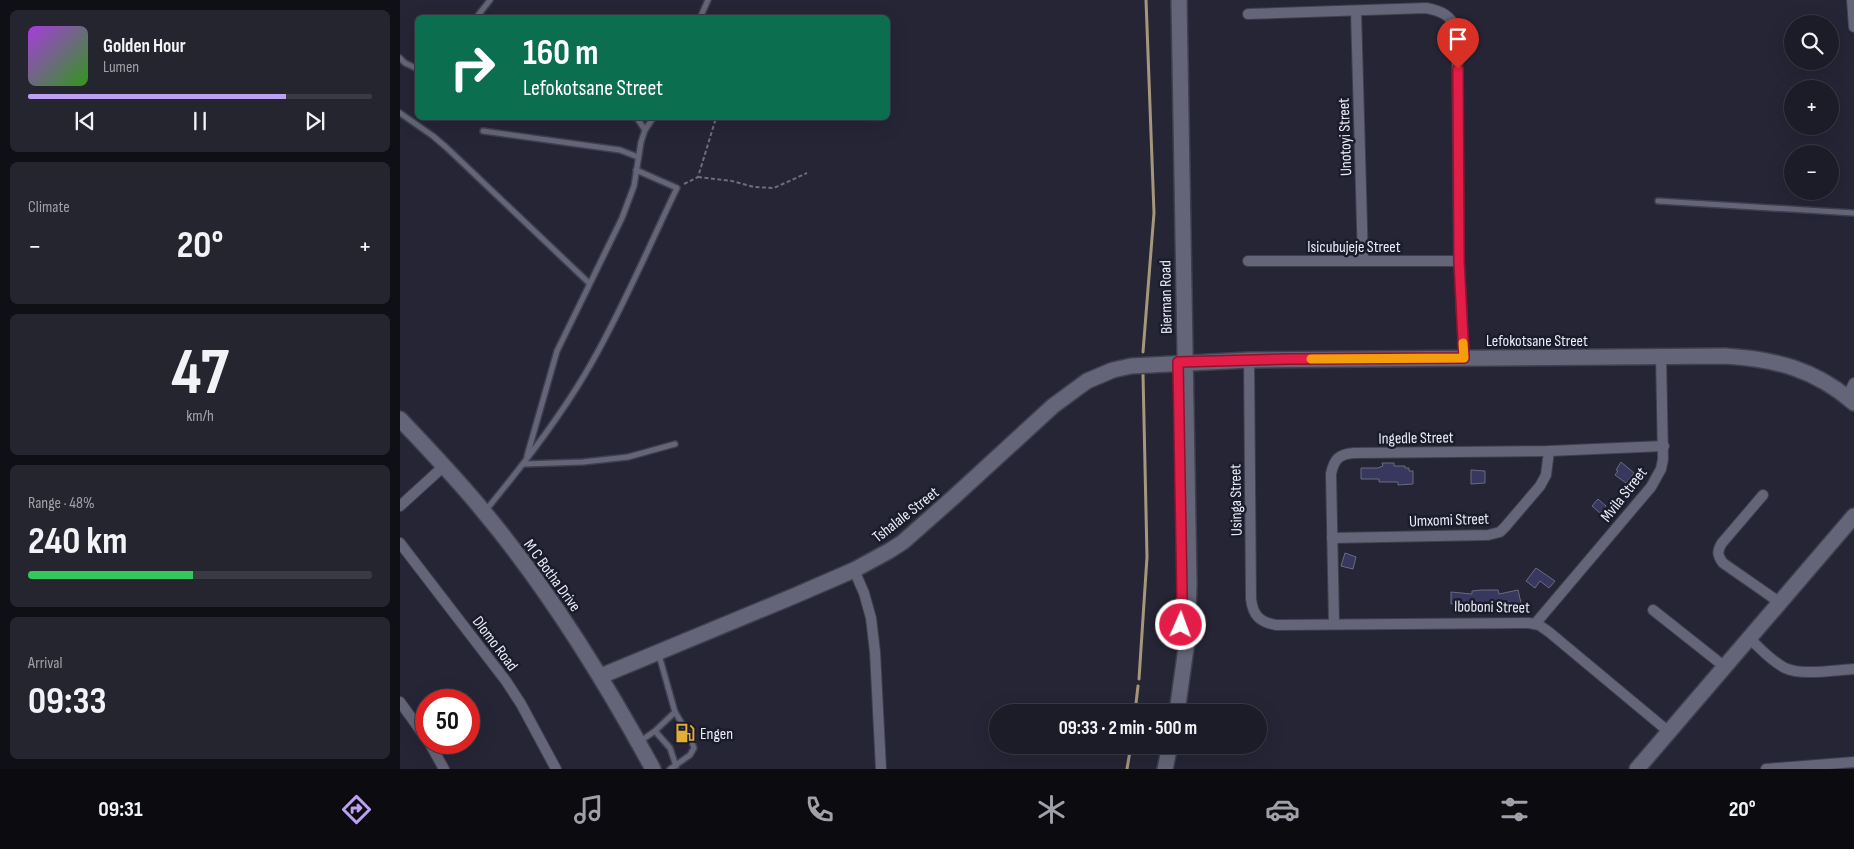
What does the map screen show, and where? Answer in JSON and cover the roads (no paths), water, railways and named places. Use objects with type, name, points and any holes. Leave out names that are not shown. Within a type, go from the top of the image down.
[{"type":"street","name":"Bierman Road","points":[[1172,0],[1188,603],[1187,641],[1178,704]]},
{"type":"street","name":"Bierman Road","points":[[1172,704],[1180,640],[1182,595],[1179,0]]},
{"type":"street","points":[[1852,0],[1854,26]]},
{"type":"street","points":[[1248,14],[1426,8],[1438,10],[1449,15],[1457,31],[1459,261],[1464,358]]},
{"type":"street","name":"Unotoyi Street","points":[[1356,11],[1363,262]]},
{"type":"street","name":"Isicubujeje Street","points":[[1248,261],[1459,261]]},
{"type":"street","name":"Mvila Street","points":[[1534,624],[1651,487],[1662,468],[1664,446],[1661,356]]},
{"type":"street","name":"Lefokotsane Street","points":[[1181,362],[1725,356],[1773,361],[1794,367],[1852,394]]},
{"type":"street","name":"Usinga Street","points":[[1249,360],[1252,609],[1260,620],[1276,625]]},
{"type":"street","name":"Tshalale Street","points":[[601,676],[854,570],[903,542],[1047,412],[1087,381],[1113,370],[1131,366],[1181,362]]},
{"type":"street","name":"M C Botha Drive","points":[[400,419],[484,512],[532,573],[601,676],[653,769]]},
{"type":"street","name":"Ingedle Street","points":[[1334,623],[1331,474],[1335,461],[1342,454],[1550,451],[1664,446]]},
{"type":"street","name":"Umxomi Street","points":[[1332,538],[1488,535],[1500,532],[1544,481],[1550,451]]},
{"type":"street","points":[[400,506],[444,466]]},
{"type":"street","points":[[1763,495],[1718,548],[1718,554],[1723,563],[1779,602]]},
{"type":"street","points":[[1637,769],[1854,516]]},
{"type":"street","name":"Dlomo Road","points":[[400,543],[506,681],[521,704],[556,769]]},
{"type":"street","points":[[854,570],[864,593],[871,618],[876,652],[881,769]]},
{"type":"street","points":[[1652,610],[1724,667]]},
{"type":"street","name":"Iboboni Street","points":[[1276,625],[1334,623],[1534,624],[1549,632],[1669,732]]},
{"type":"street","points":[[1749,638],[1775,661],[1791,670],[1808,672],[1854,669]]},
{"type":"street","points":[[400,702],[415,723]]},
{"type":"street","points":[[436,754],[444,769]]},
{"type":"street","points":[[1159,769],[1162,754]]},
{"type":"street","points":[[1165,769],[1168,754]]},
{"type":"street","points":[[1766,769],[1854,762]]},
{"type":"lane","points":[[478,15],[490,0]]},
{"type":"lane","points":[[701,15],[708,0]]},
{"type":"lane","points":[[400,58],[405,63],[415,67]]},
{"type":"lane","points":[[400,113],[433,136],[589,284]]},
{"type":"lane","points":[[638,120],[646,130]]},
{"type":"lane","points":[[525,463],[557,351],[622,218],[634,186],[638,157],[646,130],[653,120]]},
{"type":"lane","points":[[483,131],[620,150],[638,157]]},
{"type":"lane","points":[[484,512],[525,463],[592,363],[677,188],[636,170]]},
{"type":"lane","points":[[1658,201],[1854,213]]},
{"type":"lane","points":[[525,463],[583,462],[628,457],[674,444]]},
{"type":"lane","points":[[658,652],[675,712],[690,737],[694,748],[692,753],[670,769]]},
{"type":"lane","points":[[639,742],[655,731],[675,712]]},
{"type":"lane","points":[[655,731],[670,748],[676,766]]},
{"type":"waterway","points":[[1143,352],[1154,213],[1146,0]]},
{"type":"waterway","points":[[1139,679],[1147,557],[1143,374]]},
{"type":"waterway","points":[[1136,704],[1138,686]]},
{"type":"waterway","points":[[1127,769],[1130,754]]},
{"type":"place","name":"Engen","points":[[685,733]]}]
